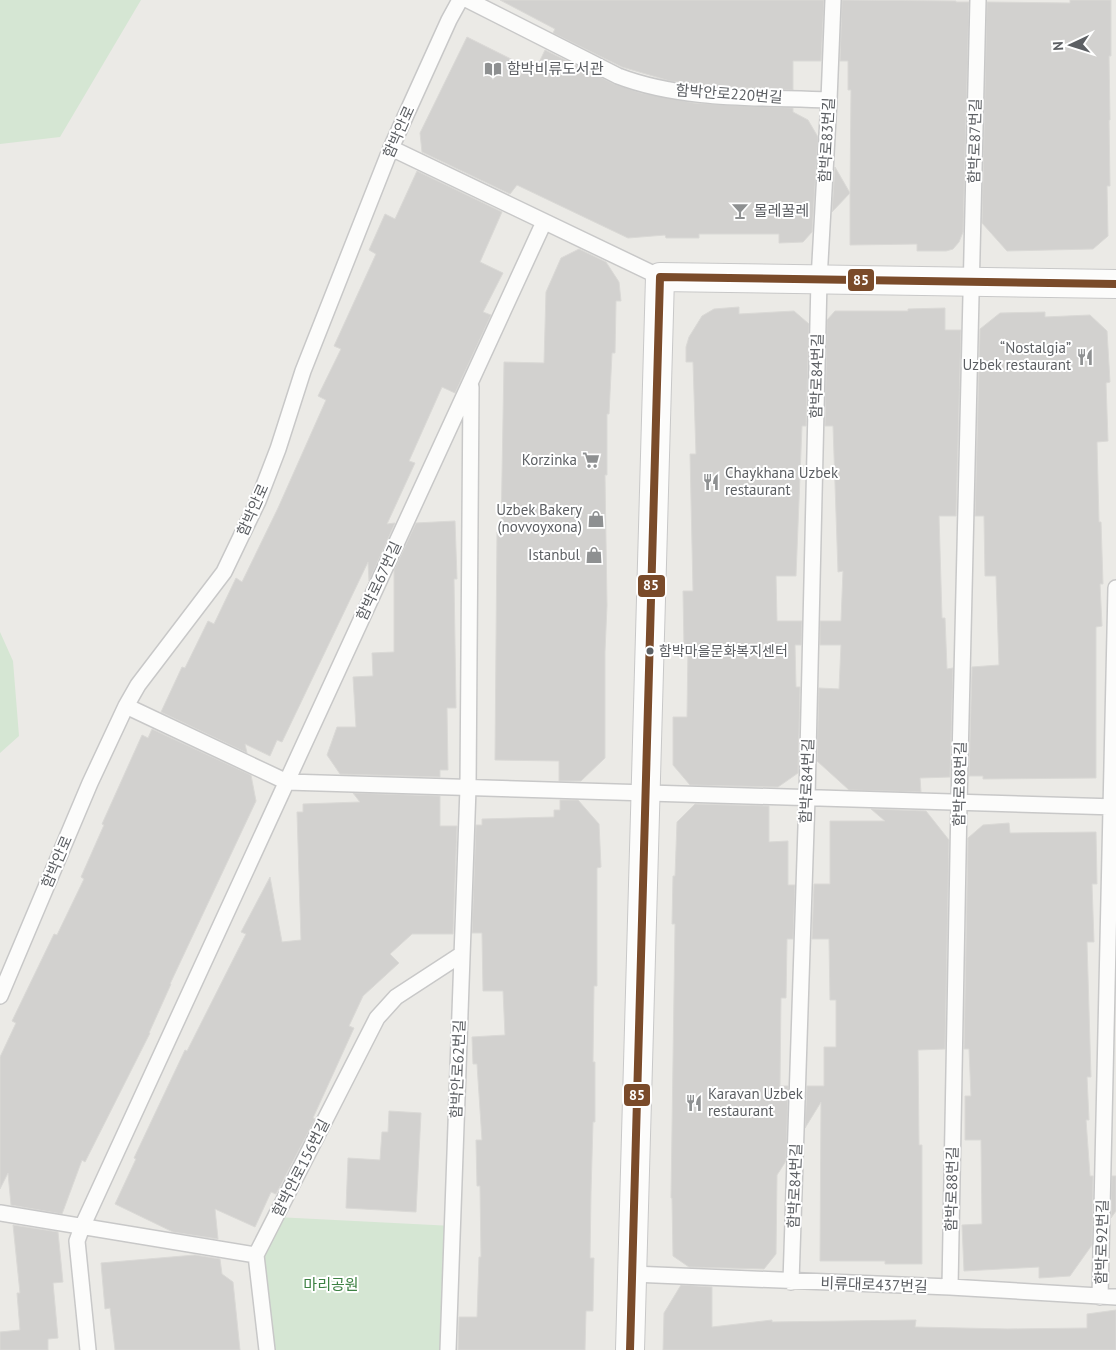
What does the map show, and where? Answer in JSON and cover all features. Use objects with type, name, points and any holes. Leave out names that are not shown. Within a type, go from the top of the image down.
[{"type":"street","points":[[630,1350],[660,277],[1116,284]]},
{"type":"lane","name":"함박안로","points":[[0,996],[90,783],[126,706],[138,685],[224,572],[254,510],[278,449],[303,371],[391,148],[460,0]]},
{"type":"lane","name":"함박안로220번길","points":[[468,0],[618,76],[640,84],[690,94],[829,100]]},
{"type":"lane","name":"함박로83번길","points":[[819,280],[833,0]]},
{"type":"lane","name":"함박로87번길","points":[[972,281],[978,0]]},
{"type":"lane","points":[[391,148],[660,277]]},
{"type":"lane","name":"함박로67번길","points":[[287,782],[544,222]]},
{"type":"lane","name":"함박로84번길","points":[[791,1282],[807,798],[819,280]]},
{"type":"lane","name":"함박로88번길","points":[[950,1287],[959,802],[972,281]]},
{"type":"lane","name":"함박로67번길","points":[[468,788],[471,380]]},
{"type":"lane","name":"함박로92번길","points":[[1100,1297],[1113,807],[1116,588]]},
{"type":"lane","points":[[126,706],[287,782],[1113,807]]},
{"type":"lane","points":[[88,1350],[77,1241],[287,782]]},
{"type":"lane","name":"함박안로62번길","points":[[448,1350],[468,788]]},
{"type":"lane","name":"함박안로156번길","points":[[256,1255],[377,1018],[396,997],[462,954]]},
{"type":"lane","points":[[0,1213],[256,1255],[267,1350]]},
{"type":"lane","name":"비류대로437번길","points":[[632,1274],[950,1287],[1116,1297]]},
{"type":"green space","points":[[0,0],[141,0],[60,137],[0,144]]},
{"type":"green space","points":[[0,632],[13,661],[19,736],[0,753]]},
{"type":"green space","name":"마리공원","points":[[276,1217],[453,1226],[448,1350],[267,1350],[256,1255]]},
{"type":"building","points":[[500,0],[824,0],[821,61],[793,61],[793,90],[723,87],[670,81],[622,67],[553,33],[555,29]]},
{"type":"building","points":[[842,0],[969,2],[963,232],[959,242],[953,249],[946,251],[917,251],[917,244],[850,245],[851,90],[848,90],[848,61],[840,61]]},
{"type":"building","points":[[1070,0],[1111,0],[1111,56],[1109,56],[1110,186],[1107,186],[1108,236],[1093,249],[1007,251],[982,223],[987,2],[1070,3]]},
{"type":"building","points":[[467,37],[535,71],[545,50],[614,84],[641,93],[694,103],[793,108],[793,112],[808,120],[818,137],[812,232],[803,242],[779,243],[779,234],[699,234],[699,238],[666,238],[665,235],[628,238],[517,185],[510,194],[422,152],[420,133]]},
{"type":"building","points":[[835,167],[850,193],[832,212]]},
{"type":"building","points":[[417,171],[502,212],[480,262],[503,273],[483,312],[491,315],[455,393],[442,387],[409,461],[415,463],[387,524],[395,523],[369,581],[368,562],[282,742],[277,740],[270,756],[245,744],[247,753],[161,712],[182,667],[185,668],[208,621],[214,624],[236,578],[242,582],[278,508],[326,400],[318,396],[341,349],[334,346],[376,254],[369,250],[385,214],[395,219]]},
{"type":"building","points":[[579,249],[606,262],[619,282],[621,301],[616,301],[615,353],[612,353],[609,414],[607,414],[607,475],[605,475],[607,605],[605,758],[581,781],[559,781],[559,761],[495,760],[497,532],[501,532],[504,362],[544,363],[546,292],[561,258]]},
{"type":"building","points":[[739,307],[739,314],[794,311],[809,324],[806,426],[802,426],[796,576],[776,576],[777,621],[802,621],[801,645],[795,645],[796,687],[800,687],[798,773],[778,787],[690,785],[673,765],[673,717],[687,717],[688,647],[684,647],[683,591],[693,591],[690,454],[696,454],[693,362],[686,362],[686,347],[689,337],[702,316],[714,309]]},
{"type":"building","points":[[945,308],[945,330],[961,330],[956,516],[939,516],[942,618],[945,618],[947,669],[953,668],[950,777],[920,778],[921,792],[849,790],[817,761],[819,688],[839,689],[841,645],[820,645],[820,621],[841,621],[843,571],[838,572],[833,426],[825,426],[827,320],[835,311],[908,311],[908,309]]},
{"type":"building","points":[[1045,312],[1045,317],[1090,315],[1107,331],[1110,382],[1106,383],[1108,441],[1097,442],[1103,584],[1100,584],[1102,626],[1096,627],[1096,778],[983,779],[983,776],[969,776],[972,667],[999,665],[996,576],[985,576],[984,516],[975,516],[980,329],[1000,313]]},
{"type":"building","points":[[455,521],[457,579],[454,579],[456,708],[447,708],[448,770],[440,770],[440,777],[340,774],[327,755],[337,727],[356,727],[353,677],[373,676],[372,653],[394,652],[394,570],[416,523]]},
{"type":"building","points":[[152,729],[251,775],[256,801],[170,984],[150,1033],[85,1162],[82,1160],[62,1214],[11,1205],[8,1173],[0,1189],[0,1057],[16,1023],[12,1021],[54,934],[57,935],[84,879],[81,877],[104,825],[102,824],[142,735],[148,738]]},
{"type":"building","points":[[353,793],[440,796],[440,826],[457,826],[453,934],[412,934],[390,954],[399,963],[363,996],[349,1026],[354,1028],[313,1118],[315,1119],[276,1194],[271,1192],[255,1227],[215,1209],[218,1239],[173,1232],[115,1204],[136,1159],[134,1158],[185,1050],[187,1051],[246,934],[241,932],[270,877],[282,942],[301,940],[297,812],[303,812],[303,804],[360,802]]},
{"type":"building","points":[[560,800],[578,800],[599,824],[601,867],[597,868],[597,986],[594,986],[593,1062],[595,1062],[595,1122],[593,1122],[590,1258],[594,1258],[593,1311],[586,1311],[585,1350],[458,1350],[459,1317],[477,1317],[479,1257],[481,1257],[480,1186],[477,1186],[476,1140],[482,1140],[477,1064],[473,1064],[472,1037],[505,1035],[503,991],[483,991],[482,933],[472,933],[476,825],[482,825],[482,819],[554,817],[554,810],[560,810]]},
{"type":"building","points":[[695,804],[769,806],[769,842],[788,841],[788,885],[795,885],[793,939],[787,939],[786,998],[781,998],[780,1086],[788,1086],[786,1161],[777,1175],[776,1254],[764,1269],[689,1267],[673,1256],[671,1198],[675,924],[672,924],[673,876],[675,876],[677,822]]},
{"type":"building","points":[[871,809],[926,811],[949,840],[945,1049],[918,1050],[919,1145],[922,1145],[922,1264],[885,1264],[885,1261],[820,1261],[821,1102],[805,1128],[807,1086],[824,1086],[824,1047],[836,1047],[836,1000],[830,1000],[829,939],[812,939],[814,884],[830,884],[830,821],[885,821]]},
{"type":"building","points":[[1009,823],[1010,833],[1096,832],[1097,884],[1092,884],[1094,942],[1087,942],[1091,1077],[1087,1077],[1089,1120],[1086,1120],[1090,1176],[1093,1176],[1092,1245],[1070,1276],[1039,1278],[1039,1267],[964,1271],[962,1225],[982,1224],[981,1140],[965,1140],[965,1096],[971,1096],[969,1049],[964,1049],[968,838],[983,825]]},
{"type":"building","points":[[389,1111],[421,1113],[416,1212],[346,1208],[348,1158],[380,1160],[382,1132],[388,1132]]},
{"type":"building","points":[[1112,1176],[1116,1176],[1116,1211],[1111,1218]]},
{"type":"building","points":[[13,1225],[58,1232],[63,1282],[53,1283],[58,1338],[48,1339],[48,1350],[0,1350],[0,1332],[20,1330],[17,1293],[20,1293]]},
{"type":"building","points":[[195,1255],[220,1259],[222,1274],[233,1282],[240,1350],[115,1350],[110,1308],[105,1309],[101,1263]]},
{"type":"building","points":[[681,1285],[712,1287],[712,1327],[772,1320],[772,1322],[916,1320],[915,1327],[1087,1328],[1087,1314],[1116,1310],[1116,1350],[663,1350],[664,1313]]},
{"type":"transit line","name":"85","points":[[630,1350],[660,277],[1116,284]]},
{"type":"place","name":"함박비류도서관","points":[[493,69]]},
{"type":"place","name":"몰레꿀레","points":[[740,211]]},
{"type":"place","name":"“Nostalgia” Uzbek restaurant","points":[[1085,357]]},
{"type":"place","name":"Korzinka","points":[[591,460]]},
{"type":"place","name":"Chaykhana Uzbek restaurant","points":[[711,482]]},
{"type":"place","name":"Uzbek Bakery (novvoyxona)","points":[[596,519]]},
{"type":"place","name":"Istanbul","points":[[594,555]]},
{"type":"place","name":"함박마을문화복지센터","points":[[650,651]]},
{"type":"place","name":"Karavan Uzbek restaurant","points":[[694,1103]]}]
